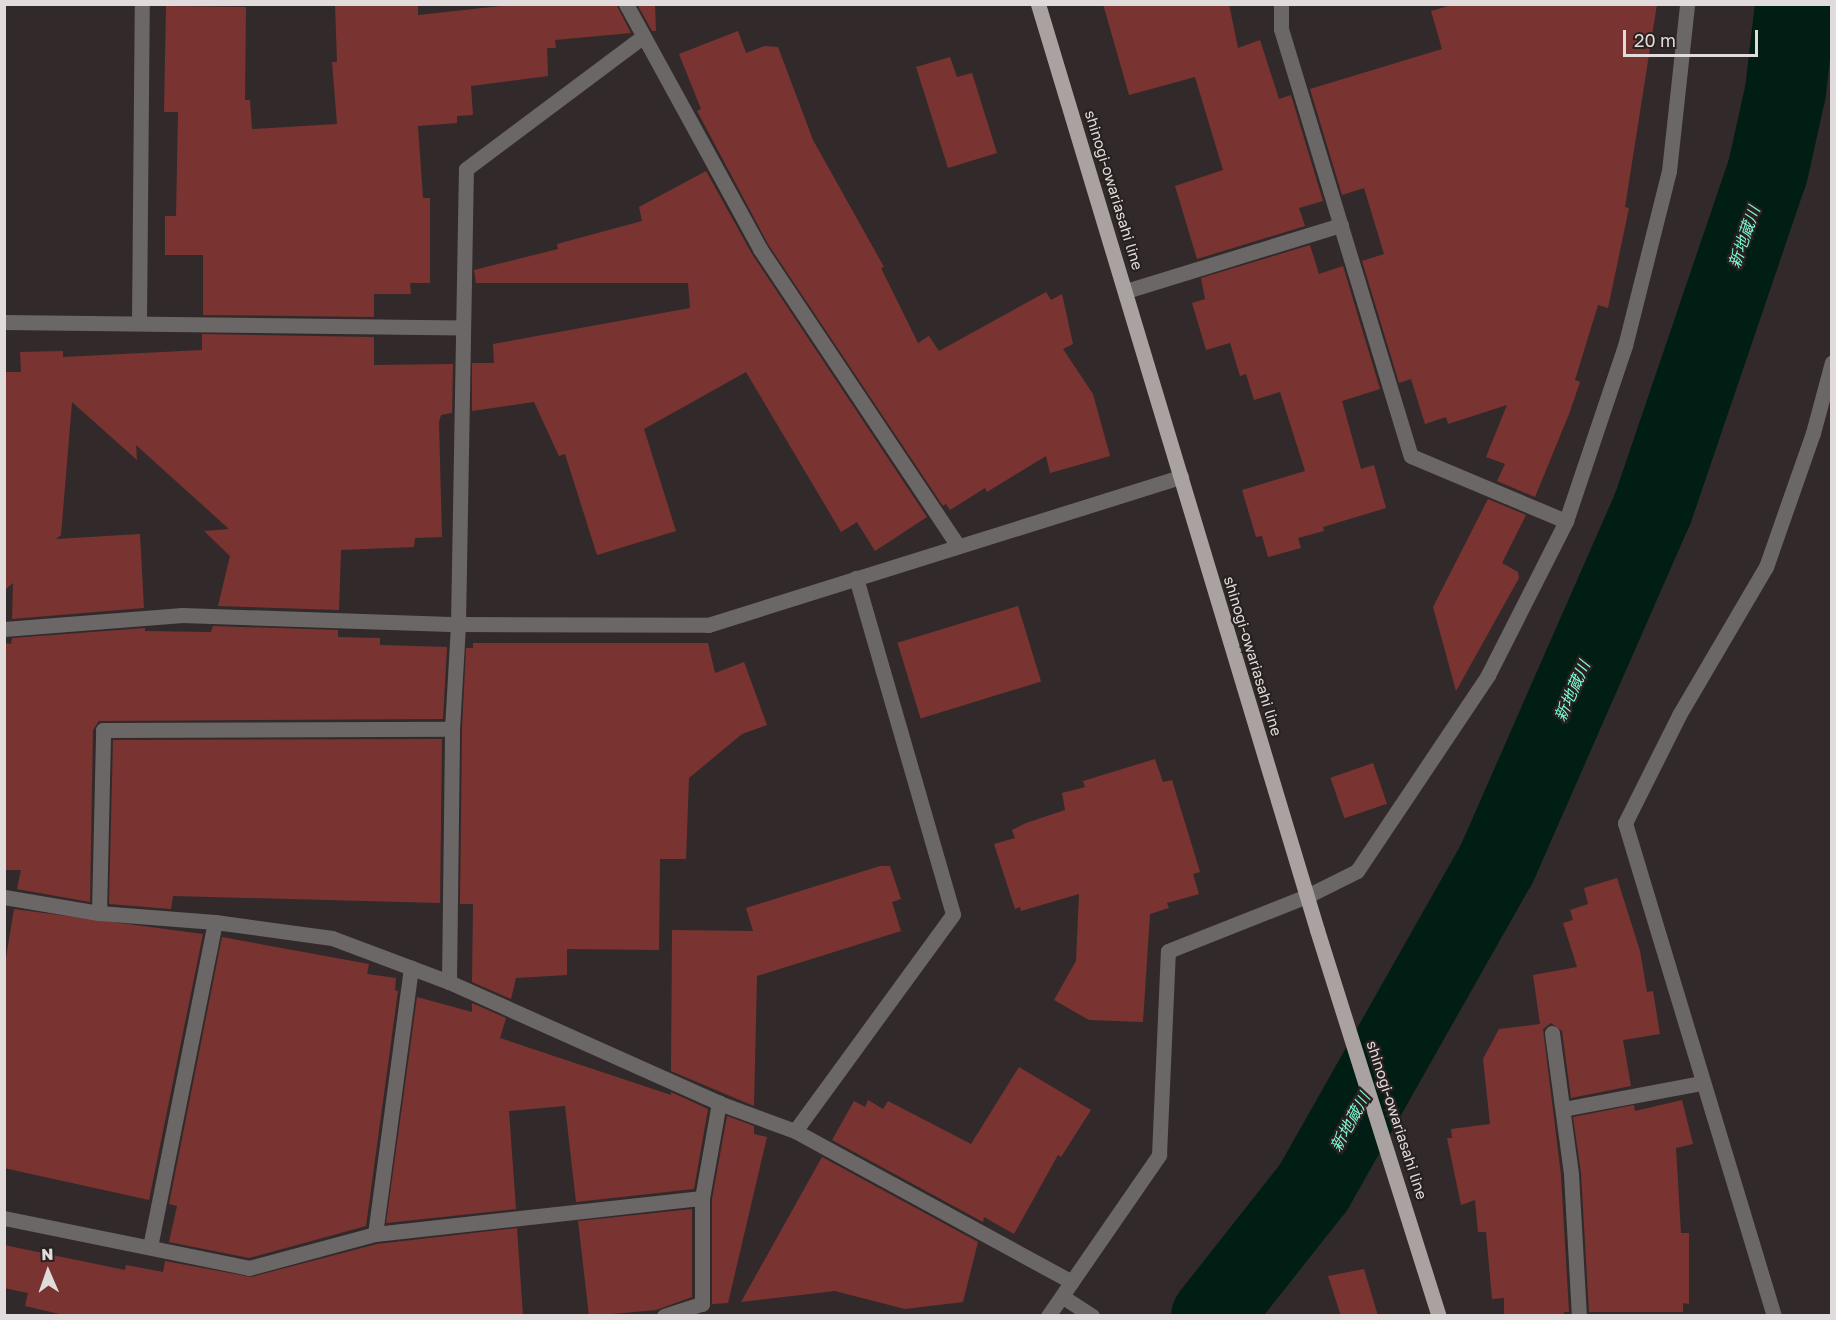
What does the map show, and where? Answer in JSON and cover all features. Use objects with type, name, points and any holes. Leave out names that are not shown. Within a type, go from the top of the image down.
[{"type":"main road","name":"shinogi-owariasahi line","points":[[1038,4],[1317,930],[1392,1159],[1439,1316]]},
{"type":"street","points":[[139,323],[142,4]]},
{"type":"street","points":[[626,4],[641,38],[759,249],[958,546]]},
{"type":"street","points":[[1281,4],[1281,29],[1411,456],[1566,521]]},
{"type":"street","points":[[1048,1316],[1160,1155],[1168,951],[1307,896],[1357,871],[1488,675],[1566,521],[1625,346],[1669,171],[1687,4]]},
{"type":"street","points":[[449,982],[452,729],[458,624],[466,169],[641,38]]},
{"type":"street","points":[[1126,291],[1341,225]]},
{"type":"street","points":[[4,322],[463,328]]},
{"type":"street","points":[[1774,1316],[1701,1083],[1625,823],[1679,715],[1766,567],[1813,433],[1832,362]]},
{"type":"street","points":[[4,629],[182,615],[458,624],[708,625],[1181,477]]},
{"type":"street","points":[[795,1131],[953,914],[856,578]]},
{"type":"street","points":[[99,913],[103,730],[452,729]]},
{"type":"street","points":[[4,897],[99,913],[214,922],[332,938],[449,982],[719,1102],[795,1131],[1072,1282]]},
{"type":"street","points":[[150,1247],[214,922]]},
{"type":"street","points":[[375,1233],[411,967]]},
{"type":"street","points":[[1552,1033],[1571,1174],[1579,1316]]},
{"type":"street","points":[[1563,1109],[1701,1083]]},
{"type":"street","points":[[664,1316],[702,1304],[702,1198],[719,1102]]},
{"type":"street","points":[[4,1218],[249,1268],[375,1233],[702,1198]]},
{"type":"street","points":[[1062,1297],[1087,1313]]},
{"type":"building","points":[[335,4],[418,4],[418,15],[518,4],[616,4],[631,33],[555,40],[556,48],[547,48],[548,76],[471,86],[473,115],[457,116],[457,123],[418,126],[423,198],[430,198],[430,283],[410,283],[411,294],[374,294],[374,317],[203,315],[203,255],[165,255],[165,216],[176,216],[178,112],[164,112],[166,6],[246,7],[245,100],[250,100],[252,129],[337,124],[332,62],[337,62]]},
{"type":"building","points":[[637,4],[655,4],[656,31],[652,31]]},
{"type":"building","points":[[1103,4],[1229,4],[1238,48],[1260,40],[1279,99],[1291,95],[1323,201],[1299,208],[1305,226],[1197,259],[1175,186],[1223,170],[1195,77],[1129,95]]},
{"type":"building","points":[[1455,4],[1657,4],[1625,207],[1629,208],[1608,308],[1598,305],[1575,380],[1580,382],[1535,497],[1497,481],[1505,464],[1486,457],[1507,405],[1448,424],[1446,417],[1425,424],[1411,379],[1399,383],[1362,261],[1384,254],[1364,188],[1342,195],[1310,89],[1442,49],[1431,11]]},
{"type":"building","points":[[738,31],[746,53],[765,46],[778,47],[813,140],[884,267],[881,268],[918,343],[929,336],[939,351],[1046,292],[1051,300],[1062,294],[1073,344],[1063,349],[1093,394],[1110,456],[1050,473],[1046,456],[987,492],[985,488],[950,510],[946,504],[943,506],[768,244],[697,111],[701,109],[679,54]]},
{"type":"building","points":[[950,57],[957,77],[972,73],[997,153],[948,168],[916,67]]},
{"type":"building","points":[[706,171],[752,254],[927,517],[875,551],[857,522],[841,532],[746,372],[644,429],[676,531],[597,555],[565,454],[559,456],[534,402],[472,411],[472,363],[494,363],[493,344],[690,308],[688,283],[476,283],[474,270],[558,249],[557,244],[642,221],[639,207]]},
{"type":"building","points":[[1310,245],[1319,274],[1343,266],[1380,389],[1342,401],[1361,469],[1374,465],[1386,508],[1323,527],[1324,531],[1298,538],[1301,548],[1268,557],[1262,536],[1256,537],[1242,490],[1305,471],[1280,392],[1254,400],[1246,374],[1240,376],[1230,343],[1206,350],[1192,303],[1205,299],[1201,278]]},
{"type":"building","points":[[202,334],[374,337],[374,365],[453,364],[452,413],[441,415],[439,422],[442,537],[415,538],[414,547],[341,550],[339,610],[218,606],[230,556],[204,531],[229,529],[136,445],[137,460],[72,402],[61,535],[56,539],[140,534],[144,608],[12,619],[13,583],[4,591],[4,372],[21,372],[20,352],[63,351],[63,357],[202,350]]},
{"type":"building","points":[[1488,499],[1526,515],[1502,563],[1518,572],[1519,578],[1456,691],[1433,607]]},
{"type":"building","points":[[1018,606],[1041,682],[921,718],[898,643]]},
{"type":"building","points":[[213,626],[338,630],[338,637],[380,638],[380,645],[447,647],[443,719],[99,721],[93,730],[90,902],[17,889],[21,870],[4,870],[4,643],[11,644],[12,638],[145,628],[145,631],[211,632]]},
{"type":"building","points":[[473,643],[708,643],[715,673],[744,662],[767,725],[742,734],[689,778],[686,859],[660,859],[659,950],[567,949],[567,975],[516,978],[511,999],[472,982],[473,904],[460,904],[462,729],[466,648],[473,648]]},
{"type":"building","points":[[442,739],[440,903],[173,896],[171,909],[109,904],[113,740]]},
{"type":"building","points":[[1155,759],[1163,782],[1172,780],[1200,872],[1193,874],[1199,894],[1167,903],[1169,908],[1150,914],[1143,1022],[1089,1020],[1054,1000],[1076,961],[1079,894],[1021,911],[1020,907],[1015,909],[994,844],[1015,838],[1012,830],[1026,823],[1065,810],[1062,793],[1085,787],[1083,781]]},
{"type":"building","points":[[1373,763],[1387,804],[1344,818],[1330,778]]},
{"type":"building","points":[[880,866],[890,866],[901,899],[892,902],[901,931],[757,976],[754,1106],[671,1071],[672,930],[753,931],[746,908]]},
{"type":"building","points":[[1617,878],[1640,951],[1647,992],[1653,991],[1660,1034],[1623,1040],[1631,1086],[1571,1098],[1562,1031],[1551,1023],[1543,1029],[1561,1175],[1569,1312],[1564,1312],[1564,1316],[1504,1316],[1504,1298],[1492,1299],[1486,1232],[1478,1232],[1475,1200],[1461,1205],[1447,1138],[1452,1138],[1451,1129],[1490,1124],[1483,1059],[1499,1029],[1540,1024],[1533,975],[1577,967],[1563,923],[1573,920],[1570,910],[1588,904],[1584,888]]},
{"type":"building","points":[[14,909],[203,934],[149,1200],[4,1168],[4,970]]},
{"type":"building","points":[[222,937],[369,964],[367,974],[396,978],[395,990],[398,991],[366,1226],[249,1258],[169,1242],[177,1206],[169,1204]]},
{"type":"building","points":[[417,997],[472,1012],[472,1003],[506,1018],[500,1038],[671,1095],[671,1092],[708,1109],[694,1189],[576,1202],[565,1106],[509,1111],[516,1209],[386,1223]]},
{"type":"building","points":[[1019,1067],[1091,1110],[1061,1157],[1058,1155],[1014,1234],[984,1217],[983,1222],[832,1140],[854,1101],[865,1107],[868,1100],[883,1109],[888,1101],[971,1144]]},
{"type":"building","points":[[1682,1100],[1693,1144],[1676,1148],[1681,1233],[1689,1233],[1689,1304],[1683,1303],[1683,1312],[1589,1312],[1581,1173],[1573,1117],[1634,1105],[1635,1111]]},
{"type":"building","points":[[727,1116],[754,1126],[754,1134],[767,1137],[728,1303],[712,1304],[712,1199]]},
{"type":"building","points":[[822,1157],[978,1242],[963,1302],[905,1309],[835,1291],[741,1302]]},
{"type":"building","points":[[692,1209],[692,1297],[656,1310],[589,1316],[578,1221]]},
{"type":"building","points":[[517,1228],[523,1316],[68,1316],[25,1306],[28,1293],[4,1288],[4,1245],[125,1270],[126,1265],[163,1272],[165,1261],[251,1277],[377,1244]]},
{"type":"building","points":[[1364,1269],[1378,1316],[1341,1316],[1328,1276]]},
{"type":"waterway","name":"新地蔵川","points":[[1211,1316],[1313,1187],[1496,864],[1652,509],[1767,172],[1785,91],[1795,4]]}]
